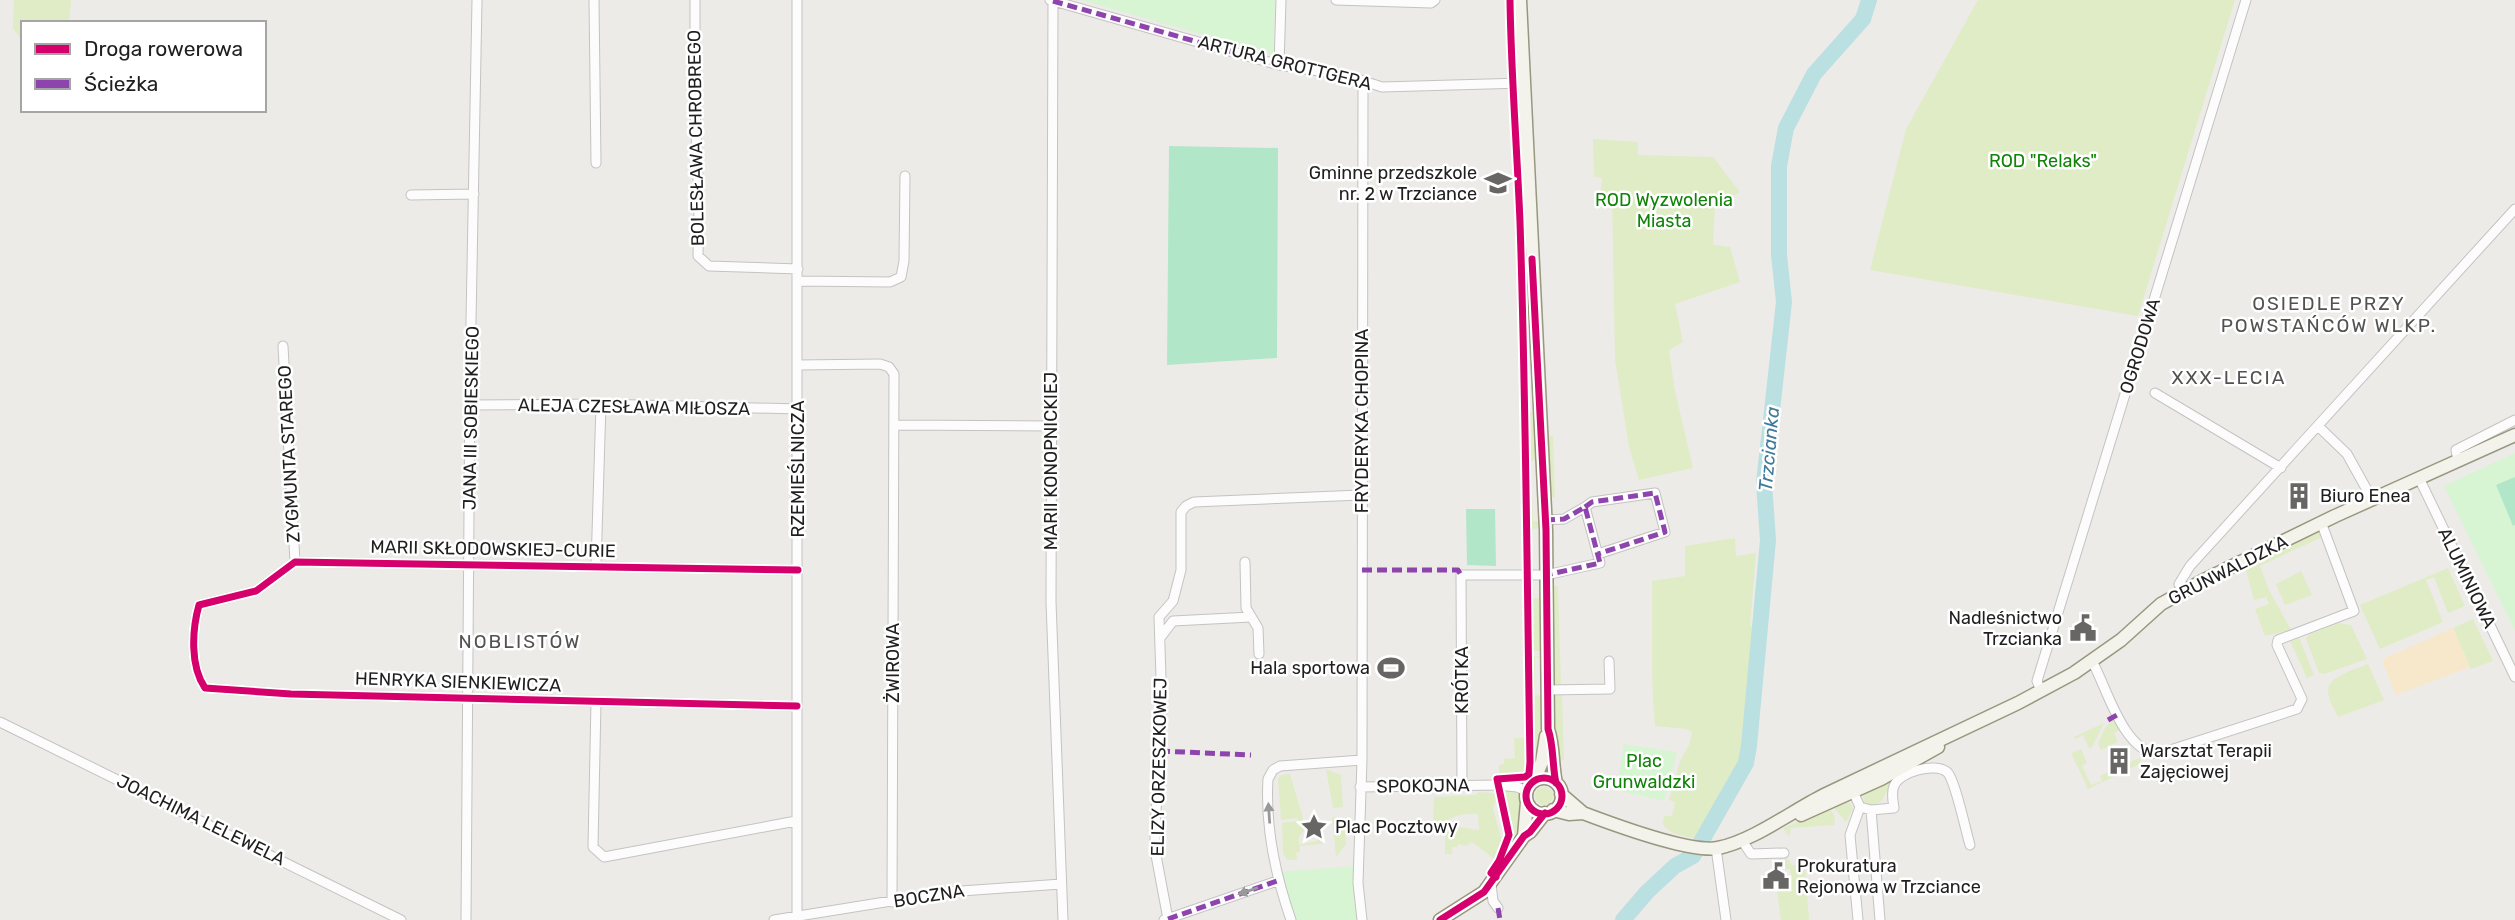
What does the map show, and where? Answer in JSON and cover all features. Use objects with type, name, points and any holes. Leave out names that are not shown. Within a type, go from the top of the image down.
[{"type":"main road","points":[[1520,0],[1545,520],[1548,690],[1548,729],[1542,762],[1529,791],[1524,836]]},
{"type":"main road","name":"GRUNWALDZKA","points":[[1711,848],[1741,839],[1780,821],[1795,818],[1926,745],[2041,691],[2092,661],[2121,640],[2161,604],[2182,592],[2321,522],[2515,436]]},
{"type":"main road","points":[[1440,920],[1475,900],[1492,884],[1524,836],[1560,803],[1548,729]]},
{"type":"main road","name":"GRUNWALDZKA","points":[[1851,787],[1923,757],[1957,732]]},
{"type":"main road","points":[[1529,791],[1548,778],[1583,813]]},
{"type":"main road","points":[[1529,791],[1534,810],[1583,813],[1686,845],[1711,848]]},
{"type":"street","name":"JANA III SOBIESKIEGO","points":[[466,920],[470,405],[477,0]]},
{"type":"street","points":[[594,0],[596,163]]},
{"type":"street","name":"BOLESŁAWA CHROBREGO","points":[[695,0],[698,256],[709,266],[799,269]]},
{"type":"street","name":"RZEMIEŚLNICZA","points":[[797,0],[797,916]]},
{"type":"street","name":"ARTURA GROTTGERA","points":[[1051,0],[1279,65],[1345,75],[1382,88],[1522,83]]},
{"type":"street","name":"MARII KONOPNICKIEJ","points":[[1051,0],[1053,676],[1063,920]]},
{"type":"street","points":[[1279,65],[1281,0]]},
{"type":"street","points":[[1336,0],[1431,3],[1435,0]]},
{"type":"street","name":"OGRODOWA","points":[[2041,691],[2036,681],[2246,0]]},
{"type":"street","name":"FRYDERYKA CHOPINA","points":[[1362,760],[1363,82]]},
{"type":"street","points":[[799,281],[890,282],[901,277],[904,261],[905,176]]},
{"type":"street","points":[[411,195],[474,194]]},
{"type":"street","points":[[2182,592],[2179,584],[2185,572],[2515,209]]},
{"type":"street","name":"ZYGMUNTA STAREGO","points":[[283,346],[295,562]]},
{"type":"street","name":"ŻWIROWA","points":[[798,365],[880,363],[889,367],[894,374],[892,902]]},
{"type":"street","points":[[2155,393],[2281,468]]},
{"type":"street","points":[[596,566],[601,404]]},
{"type":"street","name":"ALEJA CZESŁAWA MIŁOSZA","points":[[470,405],[601,404],[799,409]]},
{"type":"street","points":[[2458,461],[2456,450],[2515,420]]},
{"type":"street","points":[[895,425],[1051,426]]},
{"type":"street","points":[[2319,427],[2347,454],[2372,499]]},
{"type":"street","name":"ALUMINIOWA","points":[[2419,478],[2515,677]]},
{"type":"street","points":[[1545,520],[1564,519],[1592,502],[1655,493],[1665,532],[1598,554]]},
{"type":"street","name":"ELIZY ORZESZKOWEJ","points":[[1166,919],[1155,829],[1162,709],[1159,617],[1173,601],[1181,570],[1181,512],[1194,502],[1361,495]]},
{"type":"street","points":[[1546,575],[1600,563],[1585,507]]},
{"type":"street","points":[[2092,661],[2122,724],[2136,743],[2148,753],[2158,754],[2297,709],[2302,699],[2277,645],[2278,640],[2354,611],[2321,522]]},
{"type":"street","name":"MARII SKŁODOWSKIEJ-CURIE","points":[[295,562],[798,570]]},
{"type":"street","name":"HENRYKA SIENKIEWICZA","points":[[295,562],[256,591],[199,605],[195,620],[196,669],[205,688],[291,694],[797,706]]},
{"type":"street","points":[[1245,562],[1246,608],[1258,628],[1259,654]]},
{"type":"street","name":"KRÓTKA","points":[[1462,786],[1461,575],[1546,575]]},
{"type":"street","points":[[1159,640],[1174,621],[1173,601]]},
{"type":"street","points":[[1174,621],[1251,617]]},
{"type":"street","points":[[1548,690],[1610,690],[1609,661]]},
{"type":"street","points":[[596,702],[593,847],[604,857],[796,821]]},
{"type":"street","name":"JOACHIMA LELEWELA","points":[[0,722],[401,920]]},
{"type":"street","points":[[1292,920],[1277,881],[1271,839],[1268,779],[1273,770],[1283,766],[1362,760],[1358,883],[1362,920]]},
{"type":"street","points":[[1860,807],[1871,810],[1894,808],[1893,788],[1896,782],[1926,767],[1941,768],[1951,777],[1970,845]]},
{"type":"street","name":"SPOKOJNA","points":[[1360,787],[1510,786],[1529,791]]},
{"type":"street","points":[[1851,787],[1860,807],[1850,835],[1858,920]]},
{"type":"street","points":[[1871,810],[1880,920]]},
{"type":"street","points":[[1741,839],[1751,854],[1784,853]]},
{"type":"street","points":[[1711,848],[1726,920]]},
{"type":"street","points":[[1166,919],[1277,881]]},
{"type":"street","name":"BOCZNA","points":[[797,916],[947,891],[1061,884]]},
{"type":"street","points":[[1475,900],[1496,905],[1492,884]]},
{"type":"street","points":[[774,920],[797,916]]},
{"type":"green space","points":[[14,0],[71,0],[69,21],[21,21],[21,39],[13,28]]},
{"type":"green space","points":[[1082,0],[1275,0],[1273,55]]},
{"type":"green space","name":"ROD \"Relaks\"","points":[[1978,0],[2235,0],[2138,316],[1870,270],[1906,129]]},
{"type":"green space","name":"ROD Wyzwolenia Miasta","points":[[1593,139],[1638,142],[1638,155],[1713,157],[1740,192],[1715,206],[1713,245],[1730,247],[1740,282],[1675,304],[1683,342],[1669,350],[1675,391],[1693,468],[1639,480],[1629,447],[1615,359],[1612,193],[1600,194],[1602,178],[1594,177]]},
{"type":"green space","points":[[1169,146],[1278,148],[1277,358],[1167,365]]},
{"type":"green space","points":[[1532,412],[1539,459],[1531,461],[1533,521],[1540,522],[1541,528],[1531,529],[1527,413]]},
{"type":"green space","points":[[1550,436],[1553,436],[1555,498],[1551,496]]},
{"type":"green space","points":[[2515,453],[2515,631],[2444,486]]},
{"type":"green space","points":[[2515,477],[2515,525],[2513,526],[2496,485]]},
{"type":"green space","points":[[1466,509],[1495,509],[1496,566],[1467,565]]},
{"type":"green space","points":[[2319,532],[2322,537],[2260,566],[2269,590],[2291,630],[2265,636],[2255,609],[2269,604],[2266,597],[2254,600],[2246,570],[2248,566]]},
{"type":"green space","points":[[1735,538],[1736,556],[1756,553],[1750,626],[1759,626],[1749,745],[1745,763],[1702,839],[1692,838],[1674,833],[1663,824],[1664,816],[1672,816],[1675,802],[1669,800],[1692,732],[1687,729],[1655,726],[1652,581],[1685,576],[1685,546]]},
{"type":"green space","points":[[2448,568],[2465,606],[2448,613],[2434,577],[2426,580],[2443,622],[2380,649],[2360,605]]},
{"type":"green space","points":[[2301,571],[2312,595],[2285,605],[2276,584]]},
{"type":"green space","points":[[1558,586],[1561,685],[1556,685],[1553,678],[1552,588]]},
{"type":"green space","points":[[1539,598],[1541,651],[1532,651],[1531,599]]},
{"type":"green space","points":[[2473,619],[2493,661],[2471,669],[2453,628]]},
{"type":"green space","points":[[2338,623],[2351,625],[2367,659],[2324,674],[2319,673],[2306,639],[2308,635]]},
{"type":"green space","points":[[2299,637],[2314,675],[2307,678],[2290,641]]},
{"type":"green space","points":[[1531,656],[1543,656],[1535,657],[1535,695],[1543,696],[1543,719],[1539,759],[1533,760]]},
{"type":"green space","points":[[2368,664],[2384,700],[2338,717],[2329,697],[2329,686],[2337,677]]},
{"type":"green space","points":[[1562,694],[1564,760],[1557,759],[1554,697]]},
{"type":"green space","points":[[2116,717],[2122,728],[2114,733],[2118,742],[2101,750],[2098,744],[2101,736]]},
{"type":"green space","points":[[2104,723],[2092,747],[2089,748],[2083,735],[2075,739],[2074,737]]},
{"type":"green space","points":[[1514,738],[1528,738],[1528,773],[1517,778],[1499,777],[1499,765],[1504,764],[1504,759],[1515,758]]},
{"type":"green space","name":"Plac Grunwaldzki","points":[[1624,744],[1677,752],[1664,801],[1616,790]]},
{"type":"green space","points":[[2081,749],[2087,763],[2082,766],[2091,785],[2102,781],[2100,776],[2139,758],[2142,763],[2088,789],[2071,753]]},
{"type":"green space","points":[[1326,769],[1341,775],[1343,807],[1333,808]]},
{"type":"green space","points":[[1290,774],[1305,829],[1299,837],[1299,845],[1317,841],[1321,828],[1322,844],[1300,846],[1300,852],[1296,853],[1297,860],[1288,860],[1283,854],[1282,823],[1298,821],[1297,818],[1281,820],[1278,779],[1281,775]]},
{"type":"green space","points":[[1893,778],[1882,801],[1873,805],[1865,804],[1862,793]]},
{"type":"green space","points":[[1540,787],[1548,787],[1553,796],[1551,803],[1540,805],[1535,800],[1535,792]]},
{"type":"green space","points":[[1500,789],[1517,792],[1524,806],[1520,826],[1501,860],[1511,834]]},
{"type":"green space","points":[[1479,792],[1497,796],[1493,808],[1503,846],[1497,861],[1472,842],[1466,846],[1458,844],[1457,847],[1452,847],[1452,854],[1445,854],[1443,834],[1455,827],[1479,830],[1478,814],[1456,816],[1438,829],[1433,825],[1434,797],[1475,795]]},
{"type":"green space","points":[[1846,802],[1851,804],[1853,809],[1846,822],[1833,807]]},
{"type":"green space","points":[[1830,809],[1835,817],[1834,825],[1791,828],[1789,837],[1783,828]]},
{"type":"green space","points":[[1332,817],[1344,817],[1346,844],[1336,857]]},
{"type":"green space","points":[[1787,858],[1792,865],[1805,867],[1809,920],[1781,920],[1776,884],[1792,881],[1790,869],[1775,870],[1775,859]]},
{"type":"green space","points":[[1355,866],[1357,920],[1294,920],[1277,872]]},
{"type":"sand","points":[[2453,628],[2470,667],[2396,695],[2383,663],[2385,658]]},
{"type":"waterway","name":"Trzcianka","points":[[1623,920],[1647,892],[1675,866],[1693,856],[1746,763],[1768,540],[1764,483],[1784,302],[1779,255],[1779,166],[1786,128],[1814,74],[1863,19],[1869,0]]},
{"type":"marked path","points":[[1053,1],[1279,65]]},
{"type":"marked path","points":[[1585,507],[1592,502],[1655,493],[1665,532],[1598,554]]},
{"type":"marked path","points":[[1545,520],[1564,519],[1585,507],[1600,563],[1546,575]]},
{"type":"marked path","points":[[1362,570],[1458,570],[1461,575]]},
{"type":"marked path","points":[[2108,720],[2117,715]]},
{"type":"marked path","points":[[1160,751],[1251,755]]},
{"type":"marked path","points":[[1168,919],[1277,881]]},
{"type":"marked path","points":[[1498,908],[1500,920]]},
{"type":"cycle path","points":[[1496,877],[1491,873],[1509,835],[1497,779],[1525,777],[1529,774],[1530,762],[1522,290],[1510,0]]},
{"type":"cycle path","points":[[1532,259],[1546,530],[1548,729],[1556,783]]},
{"type":"cycle path","points":[[797,706],[291,694],[205,688],[197,669],[194,648],[199,605],[256,591],[295,562],[798,570]]},
{"type":"cycle path","points":[[1544,778],[1556,784],[1562,796],[1556,808],[1544,814],[1532,808],[1526,796],[1532,784],[1544,778]]},
{"type":"cycle path","points":[[1440,920],[1484,892],[1524,836],[1545,813]]},
{"type":"place","name":"Gminne przedszkole nr. 2 w Trzciance","points":[[1498,183]]},
{"type":"place","name":"Biuro Enea","points":[[2299,496]]},
{"type":"place","name":"Nadleśnictwo Trzcianka","points":[[2083,628]]},
{"type":"place","name":"Hala sportowa","points":[[1391,668]]},
{"type":"place","name":"Warsztat Terapii Zajęciowej","points":[[2119,761]]},
{"type":"place","name":"Plac Pocztowy","points":[[1314,827]]},
{"type":"place","name":"Prokuratura Rejonowa w Trzciance","points":[[1776,876]]},
{"type":"district","name":"OSIEDLE PRZY POWSTAŃCÓW WLKP.","points":[[2329,314]]},
{"type":"district","name":"XXX-LECIA","points":[[2229,377]]},
{"type":"district","name":"NOBLISTÓW","points":[[520,641]]}]
